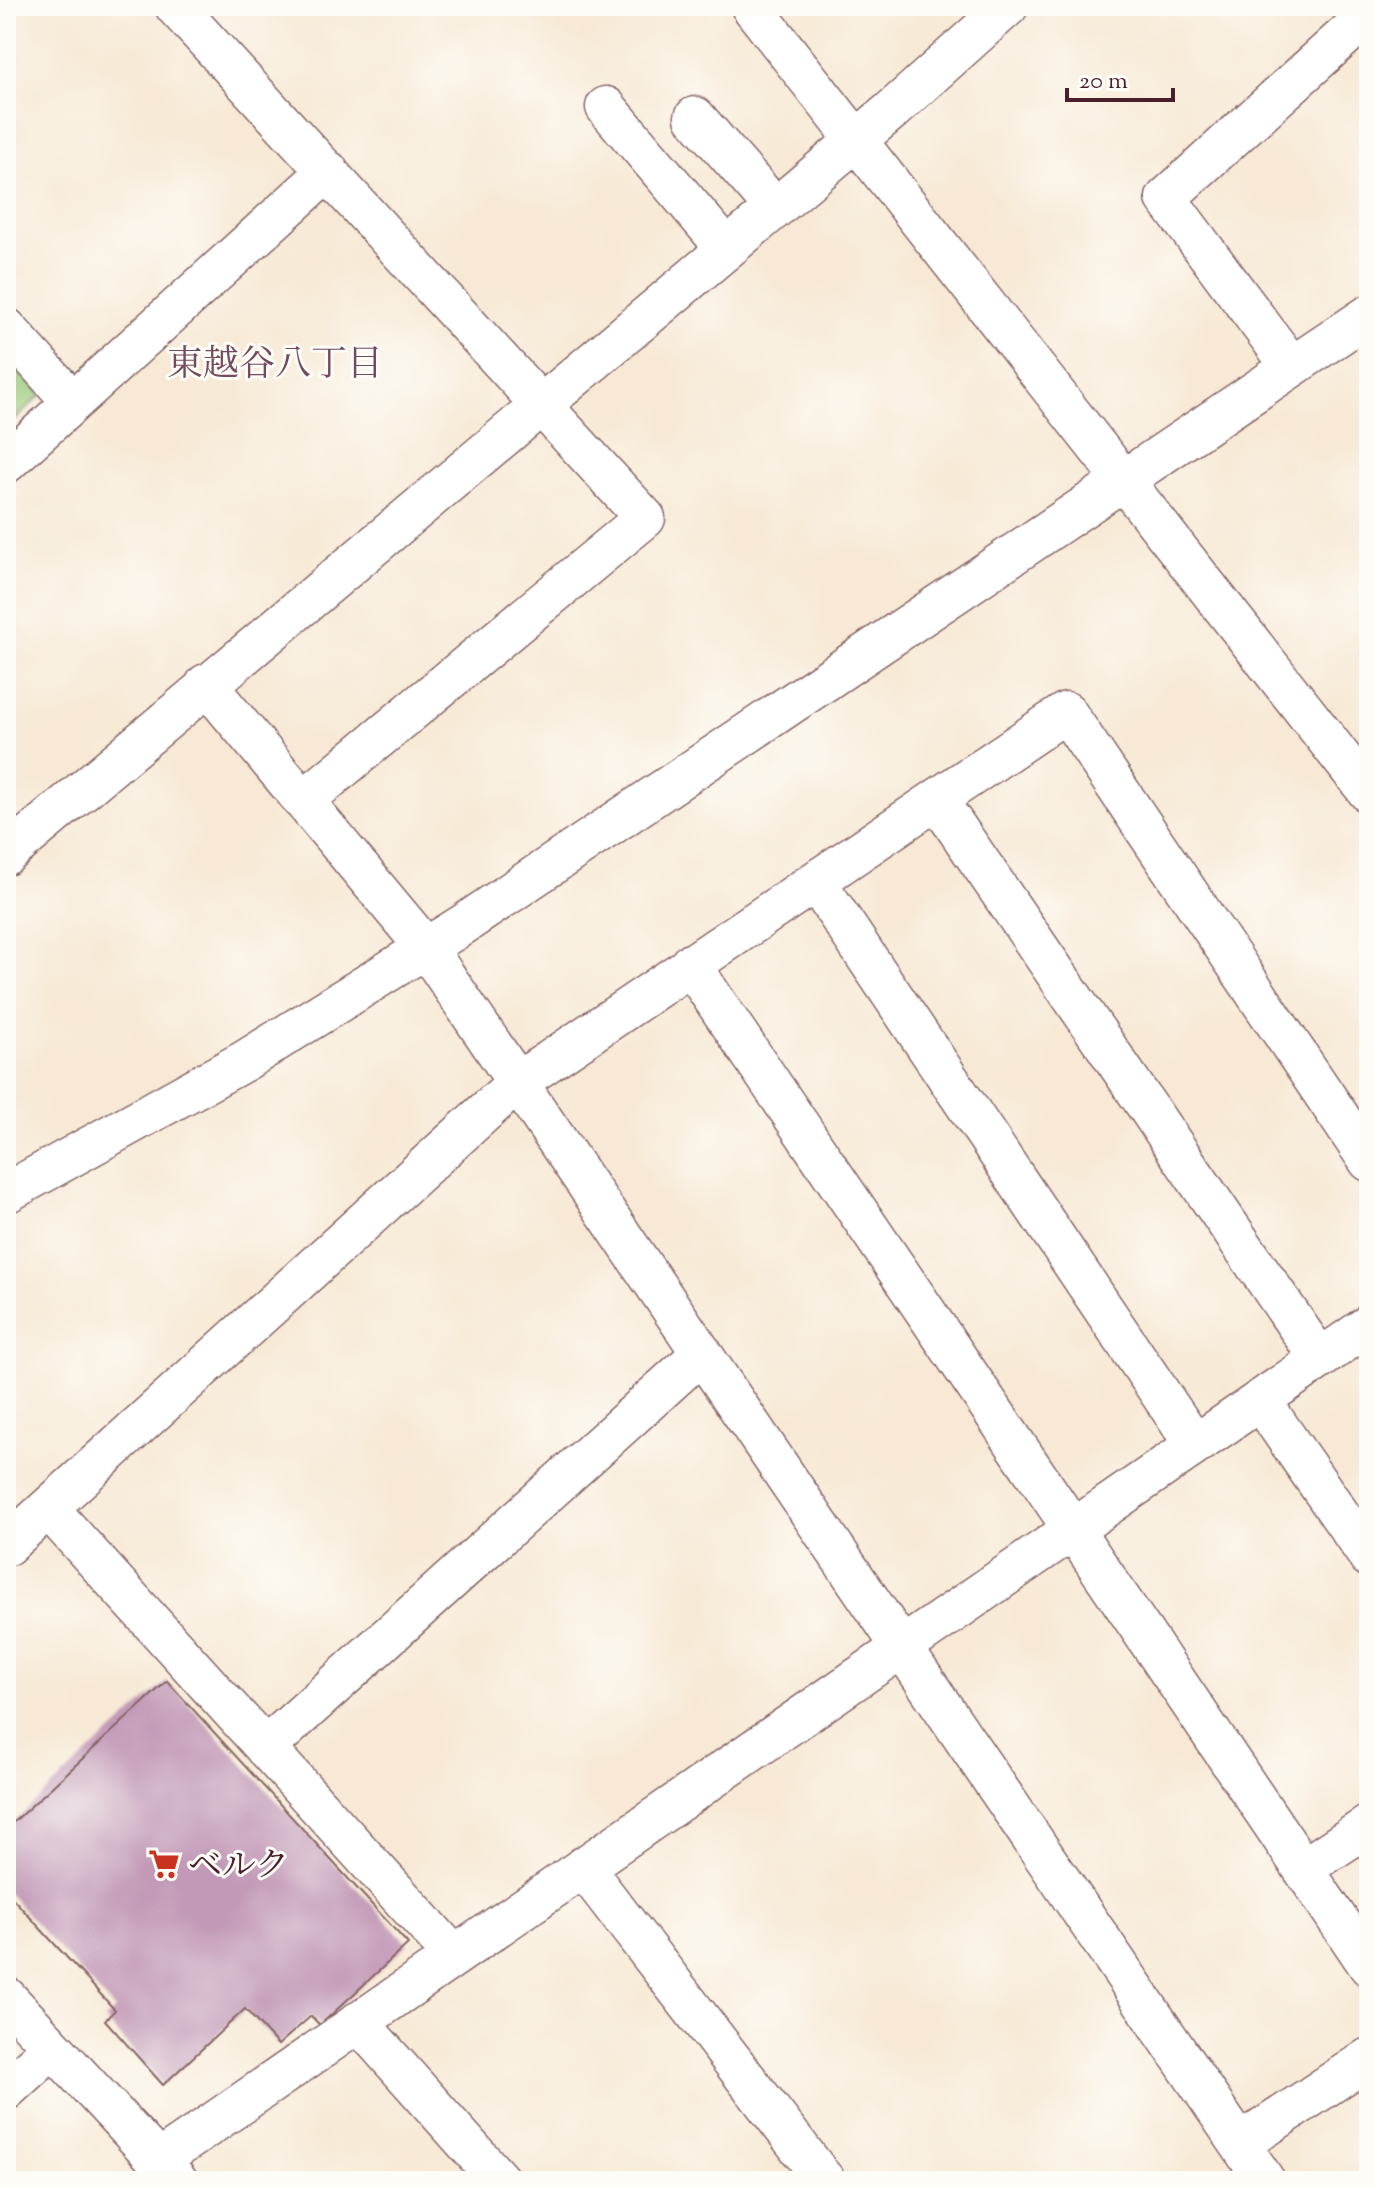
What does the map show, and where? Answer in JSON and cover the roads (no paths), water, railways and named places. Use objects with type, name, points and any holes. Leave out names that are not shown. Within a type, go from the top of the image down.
[{"type":"street","points":[[175,6],[645,518],[303,801]]},
{"type":"street","points":[[751,6],[1369,793]]},
{"type":"street","points":[[6,855],[855,140],[1008,6]]},
{"type":"street","points":[[1292,367],[1166,198],[1369,14]]},
{"type":"street","points":[[606,107],[726,248]]},
{"type":"street","points":[[695,117],[774,207]]},
{"type":"street","points":[[6,463],[328,171]]},
{"type":"street","points":[[6,1193],[246,1060],[426,948],[1369,315]]},
{"type":"street","points":[[6,328],[73,402]]},
{"type":"street","points":[[206,684],[426,948],[1265,2181]]},
{"type":"street","points":[[6,1546],[518,1082],[1066,712],[1369,1161]]},
{"type":"street","points":[[938,801],[1320,1359]]},
{"type":"street","points":[[816,882],[1195,1445]]},
{"type":"street","points":[[690,964],[1369,1966]]},
{"type":"street","points":[[6,1997],[168,2171],[358,2022],[1369,1325]]},
{"type":"street","points":[[265,1748],[702,1353]]},
{"type":"street","points":[[1260,1400],[1369,1557]]},
{"type":"street","points":[[48,1508],[454,1956]]},
{"type":"street","points":[[1303,1869],[1369,1825]]},
{"type":"street","points":[[583,1867],[825,2181]]},
{"type":"street","points":[[358,2022],[500,2181]]},
{"type":"street","points":[[6,2090],[52,2048]]},
{"type":"street","points":[[1240,2144],[1369,2058]]},
{"type":"place","name":"ベルク","points":[[164,1864]]},
{"type":"district","name":"東越谷八丁目","points":[[275,362]]}]
